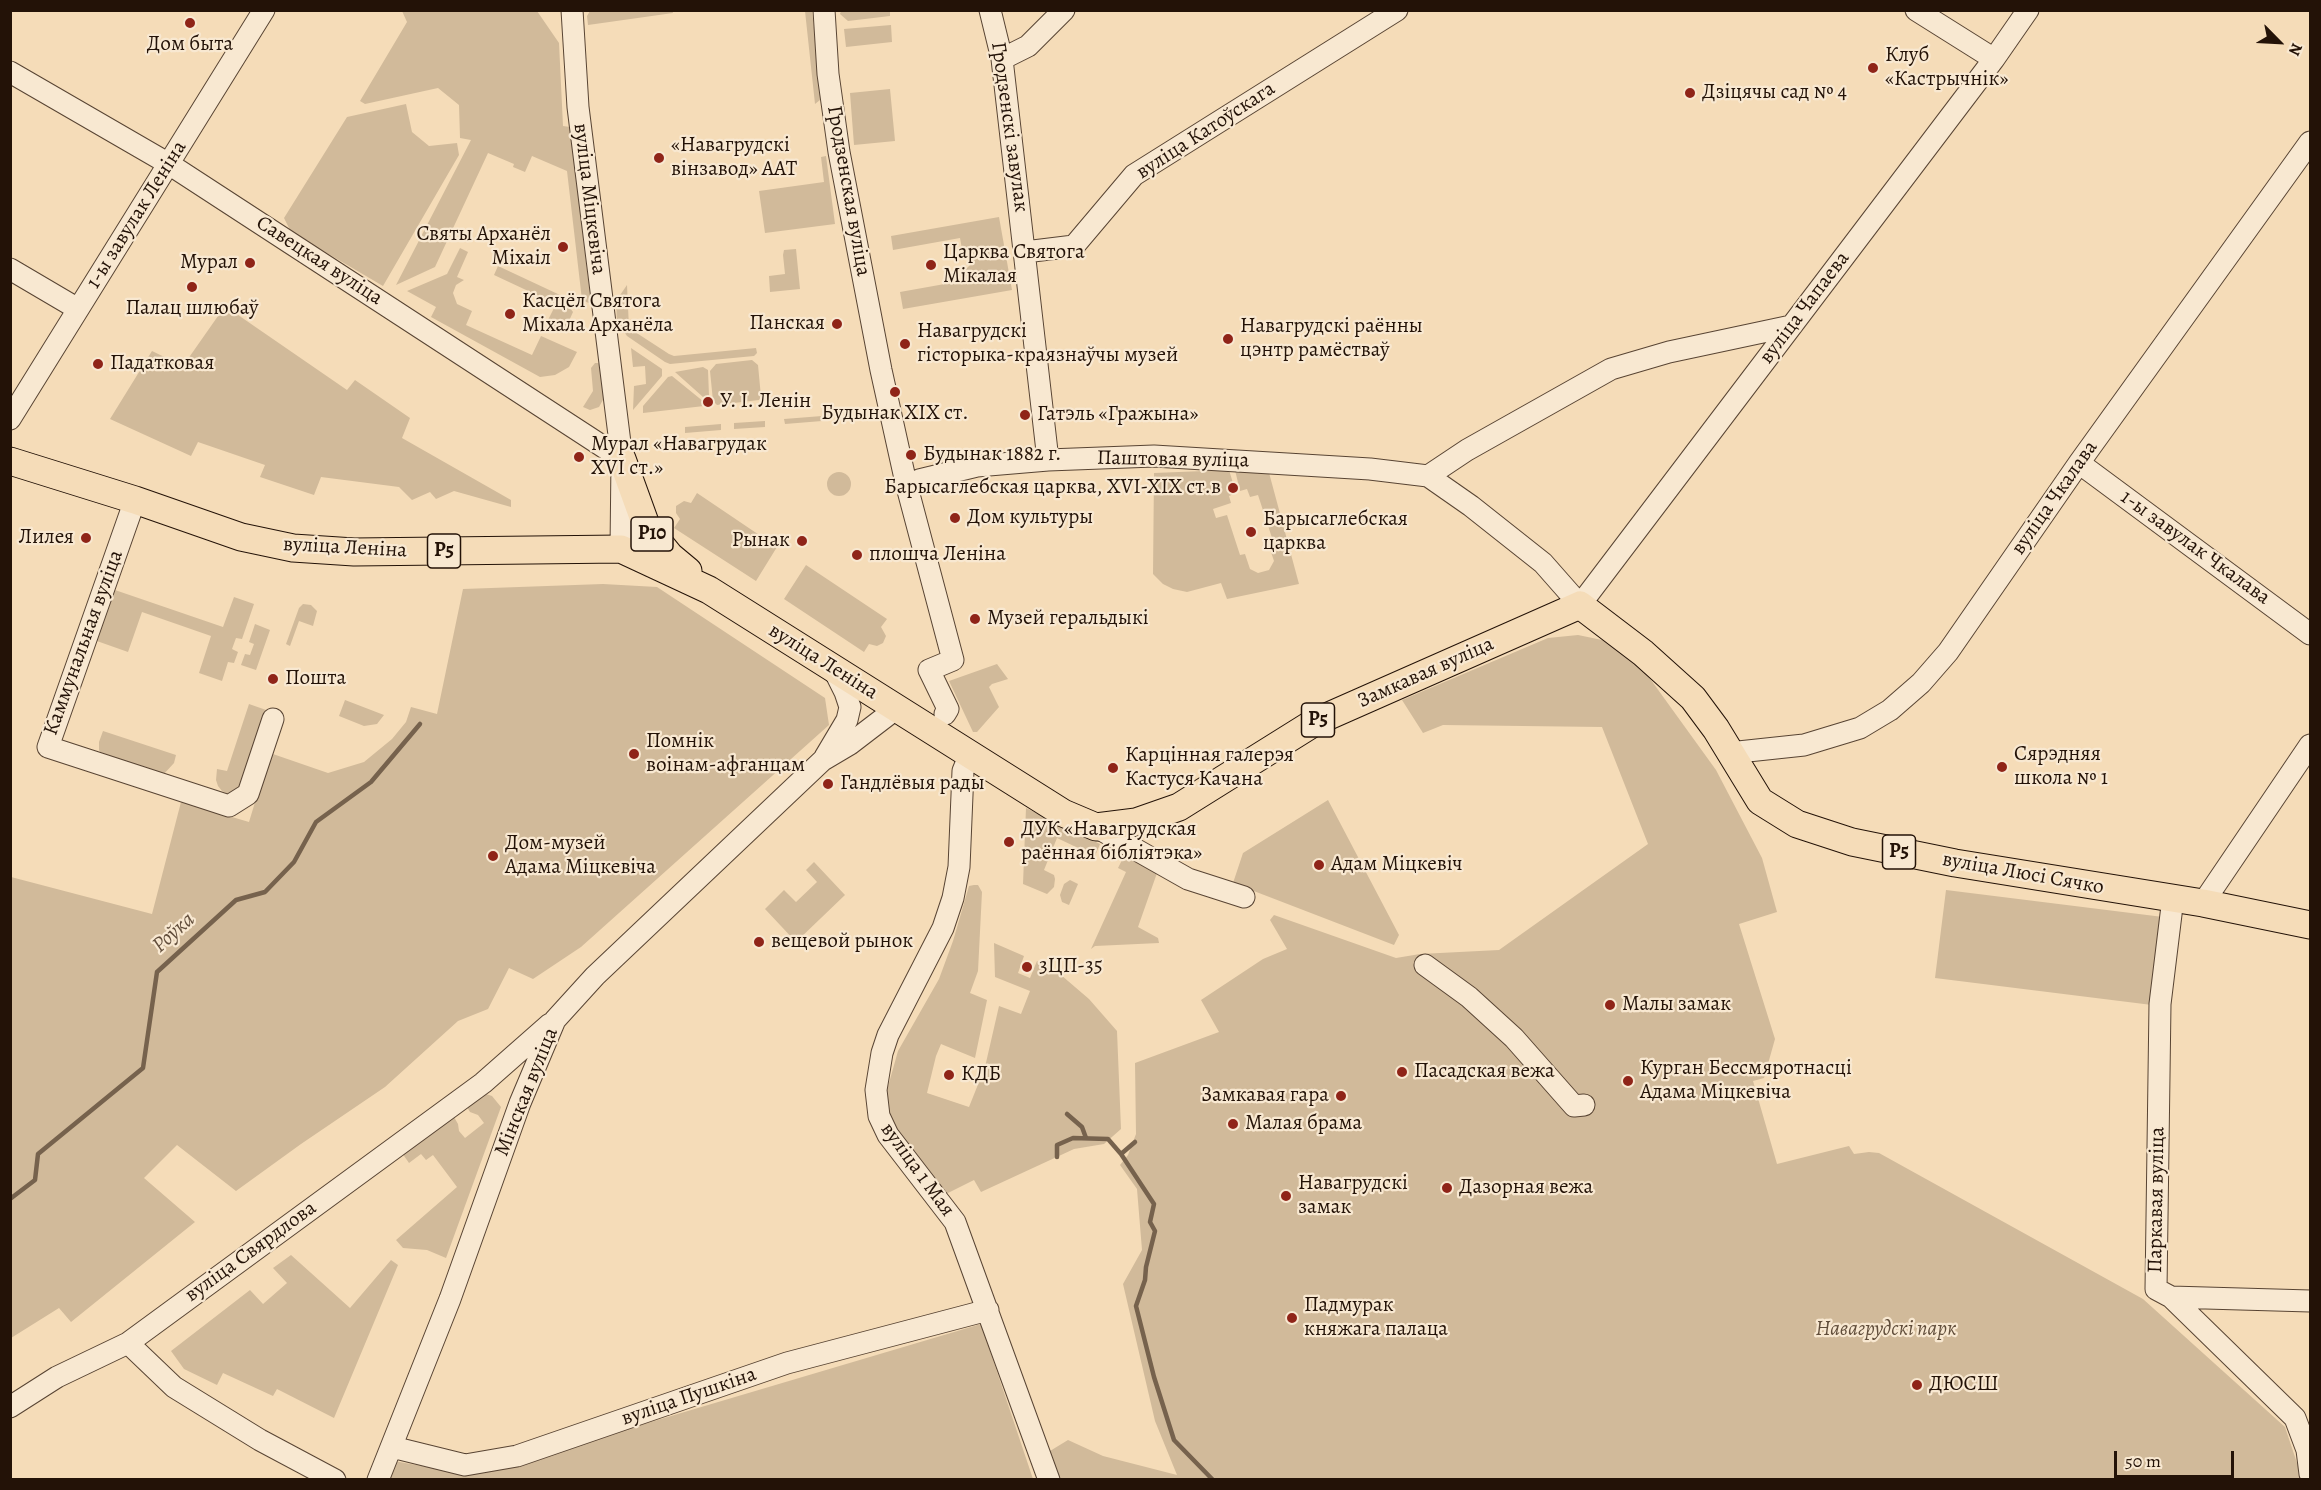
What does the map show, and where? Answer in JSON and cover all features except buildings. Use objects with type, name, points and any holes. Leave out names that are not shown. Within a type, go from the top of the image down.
[{"type":"main road","name":"Р10","points":[[622,459],[647,528],[670,556],[709,590]]},
{"type":"main road","name":"вуліца Леніна","points":[[10,461],[135,500],[241,537],[293,548],[354,552],[613,545],[630,547],[645,560],[709,590],[897,708]]},
{"type":"main road","name":"вуліца Люсі Сячко","points":[[1580,605],[1693,698],[1716,729],[1760,801],[1797,824],[1852,842],[1955,863],[2203,903],[2310,925]]},
{"type":"main road","name":"Замкавая вуліца","points":[[1096,827],[1136,822],[1179,807],[1315,722],[1580,605]]},
{"type":"main road","points":[[897,708],[1063,813],[1096,827]]},
{"type":"street","name":"1-ы завулак Леніна","points":[[10,419],[264,10]]},
{"type":"street","name":"вуліца Міцкевіча","points":[[572,10],[578,107],[622,459]]},
{"type":"street","name":"Гродзенская вуліца","points":[[824,10],[828,74],[838,152],[881,370],[906,483],[953,660],[929,670],[948,709],[945,714]]},
{"type":"street","name":"Гродзенскі завулак","points":[[990,10],[1002,59],[1048,460]]},
{"type":"street","points":[[1002,59],[1028,46],[1064,10]]},
{"type":"street","name":"вуліца Катоўскага","points":[[1025,252],[1074,246],[1134,175],[1397,10]]},
{"type":"street","points":[[1916,10],[1994,59]]},
{"type":"street","name":"вуліца Чапаева","points":[[1580,605],[1994,59],[2028,10]]},
{"type":"street","name":"Савецкая вуліца","points":[[10,72],[169,164],[622,459]]},
{"type":"street","name":"вуліца Чкалава","points":[[1729,753],[1803,745],[1860,728],[1890,710],[1921,682],[1948,652],[2079,463],[2310,142]]},
{"type":"street","points":[[10,269],[78,309]]},
{"type":"street","points":[[1428,476],[1467,450],[1611,369],[1669,352],[1791,326]]},
{"type":"street","name":"Паштовая вуліца","points":[[919,480],[977,466],[1048,460],[1154,456],[1371,469],[1428,476],[1471,506],[1543,563],[1580,605]]},
{"type":"street","name":"Р10","points":[[613,545],[622,459]]},
{"type":"street","name":"1-ы завулак Чкалава","points":[[2079,463],[2310,634]]},
{"type":"street","name":"Каммунальная вуліца","points":[[135,500],[48,747],[229,806],[248,794],[273,719]]},
{"type":"street","name":"Мінская вуліца","points":[[823,760],[847,720],[850,707],[834,670]]},
{"type":"street","name":"Мінская вуліца","points":[[378,1479],[450,1299],[520,1103],[555,1020],[595,976],[823,760],[850,744],[897,708]]},
{"type":"street","points":[[2203,903],[2310,746]]},
{"type":"street","name":"вуліца 1 Мая","points":[[970,754],[963,771],[959,867],[953,898],[944,928],[888,1035],[882,1053],[876,1090],[879,1116],[888,1136],[955,1222],[1049,1479]]},
{"type":"street","points":[[1096,827],[1188,879],[1244,897]]},
{"type":"street","name":"Паркавая вуліца","points":[[2173,898],[2160,1004],[2156,1289],[2171,1297],[2295,1418],[2309,1450],[2310,1474]]},
{"type":"street","points":[[1425,965],[1469,997],[1514,1038],[1574,1106],[1584,1105]]},
{"type":"street","name":"вуліца Свярдлова","points":[[10,1407],[57,1377],[128,1343],[483,1083],[555,1020]]},
{"type":"street","points":[[483,1083],[496,1082],[507,1085],[520,1103]]},
{"type":"street","points":[[2171,1297],[2310,1301]]},
{"type":"street","name":"вуліца Пушкіна","points":[[392,1447],[465,1465],[517,1455],[788,1363],[988,1310]]},
{"type":"street","points":[[128,1343],[174,1387],[260,1440],[335,1479]]},
{"type":"green space","points":[[672,10],[673,13],[588,25],[587,16],[590,11]]},
{"type":"green space","points":[[402,11],[537,11],[559,43],[563,126],[570,127],[591,304],[582,300],[567,171],[532,156],[525,172],[513,167],[514,164],[488,153],[435,267],[396,285],[471,140],[460,138],[459,105],[438,88],[365,104],[360,101],[407,22]]},
{"type":"green space","points":[[805,11],[812,11],[822,94],[820,100],[815,104]]},
{"type":"green space","points":[[841,11],[890,11],[890,16],[848,21],[840,14]]},
{"type":"green space","points":[[891,25],[892,42],[846,47],[844,29]]},
{"type":"green space","points":[[890,89],[895,141],[854,145],[850,93]]},
{"type":"green space","points":[[406,104],[412,132],[429,146],[457,143],[459,155],[383,286],[291,232],[284,218],[347,117]]},
{"type":"green space","points":[[826,156],[835,224],[765,233],[759,191],[824,182],[821,157]]},
{"type":"green space","points":[[999,217],[1012,290],[903,309],[900,292],[967,280],[965,270],[972,263],[970,253],[962,249],[960,238],[893,250],[891,236]]},
{"type":"green space","points":[[460,248],[468,252],[457,277],[464,280],[456,285],[453,293],[457,304],[472,311],[466,325],[532,355],[541,336],[577,352],[569,367],[555,375],[540,377],[431,317],[436,307],[407,291],[447,274]]},
{"type":"green space","points":[[796,249],[800,289],[770,292],[769,276],[785,274],[784,250]]},
{"type":"green space","points":[[498,266],[560,295],[573,312],[564,332],[546,324],[556,304],[494,275]]},
{"type":"green space","points":[[627,285],[629,328],[669,354],[674,356],[756,348],[757,353],[754,356],[670,364],[665,362],[627,336],[617,322],[616,301]]},
{"type":"green space","points":[[225,306],[347,390],[355,380],[410,418],[402,438],[511,500],[511,507],[454,491],[436,499],[430,492],[412,500],[399,487],[321,477],[314,495],[260,477],[265,465],[198,442],[191,456],[110,419],[152,351],[183,366]]},
{"type":"green space","points":[[631,348],[662,369],[662,376],[633,410],[634,386],[646,384],[645,366],[633,367]]},
{"type":"green space","points":[[752,360],[758,365],[761,397],[759,400],[717,405],[713,401],[710,371],[716,364]]},
{"type":"green space","points":[[595,363],[602,366],[604,398],[599,407],[590,410],[583,407],[593,391],[591,368]]},
{"type":"green space","points":[[703,367],[708,370],[709,396],[703,397],[675,372]]},
{"type":"green space","points":[[672,376],[704,402],[704,406],[643,413],[643,406],[668,377]]},
{"type":"green space","points":[[822,416],[822,421],[785,424],[784,419]]},
{"type":"green space","points":[[765,421],[765,427],[734,429],[734,423]]},
{"type":"green space","points":[[721,424],[721,430],[685,433],[685,427]]},
{"type":"green space","points":[[1268,469],[1299,584],[1227,599],[1221,583],[1187,592],[1163,584],[1153,574],[1154,473],[1229,470],[1236,493],[1229,496],[1231,503],[1213,509],[1216,518],[1227,515],[1240,555],[1245,554],[1250,569],[1258,573],[1269,570],[1274,561],[1269,546],[1274,544],[1258,495],[1250,497],[1247,489],[1240,491],[1235,470]]},
{"type":"green space","points":[[839,472],[844,473],[850,479],[850,489],[844,495],[839,496],[834,495],[828,489],[827,484],[828,479],[834,473]]},
{"type":"green space","points":[[697,493],[777,547],[756,581],[674,528],[680,519],[676,513],[676,506],[684,501],[691,503]]},
{"type":"green space","points":[[806,565],[887,619],[881,627],[886,636],[883,643],[877,646],[869,644],[864,652],[784,599]]},
{"type":"green space","points":[[603,584],[657,587],[825,698],[829,725],[581,947],[533,979],[509,968],[488,1009],[458,1021],[385,1087],[236,1191],[177,1145],[144,1178],[195,1222],[71,1322],[59,1308],[11,1338],[11,877],[152,914],[181,802],[249,822],[270,753],[328,773],[364,762],[392,739],[406,722],[411,707],[437,714],[463,589]]},
{"type":"green space","points":[[112,589],[223,627],[234,597],[254,604],[242,639],[236,638],[232,649],[238,652],[234,663],[228,662],[222,681],[199,673],[211,636],[142,612],[128,652],[94,640]]},
{"type":"green space","points":[[303,604],[311,605],[317,611],[313,626],[299,621],[290,646],[286,644],[299,608]]},
{"type":"green space","points":[[255,624],[270,630],[256,670],[241,665],[245,654],[250,655],[254,644],[249,642]]},
{"type":"green space","name":"Навагрудскі парк","points":[[1578,635],[1607,641],[1638,662],[1716,770],[1762,858],[1777,912],[1739,924],[1775,1039],[1764,1078],[1753,1081],[1777,1164],[1849,1146],[1854,1154],[1879,1153],[2143,1299],[2285,1427],[2298,1466],[2299,1479],[1059,1480],[1050,1451],[1068,1440],[1103,1456],[1177,1475],[1155,1421],[1123,1284],[1142,1250],[1137,1189],[1120,1165],[1128,1155],[1136,1134],[1135,1063],[1219,1032],[1201,1000],[1263,959],[1287,949],[1270,920],[1274,915],[1396,958],[1420,954],[1499,950],[1648,844],[1602,727],[1443,725],[1423,733],[1402,700],[1548,638]]},
{"type":"green space","points":[[997,664],[1008,679],[989,687],[999,707],[977,732],[973,732],[949,681]]},
{"type":"green space","points":[[345,700],[384,715],[377,724],[364,726],[339,716]]},
{"type":"green space","points":[[249,704],[269,711],[247,780],[235,793],[228,794],[218,786],[217,769],[227,771]]},
{"type":"green space","points":[[103,731],[176,755],[174,763],[163,775],[102,756],[99,742]]},
{"type":"green space","points":[[1328,800],[1399,935],[1394,945],[1233,883],[1243,853]]},
{"type":"green space","points":[[1026,808],[1100,844],[1095,856],[1057,838],[1044,870],[1054,875],[1055,879],[1054,887],[1047,894],[1023,884]]},
{"type":"green space","points":[[1124,856],[1157,873],[1138,927],[1158,938],[1159,943],[1095,946],[1091,949],[1126,872],[1118,868]]},
{"type":"green space","points":[[814,862],[845,895],[796,942],[765,909],[784,890],[796,902],[817,882],[806,870]]},
{"type":"green space","points":[[1070,880],[1078,884],[1069,905],[1062,902],[1060,895],[1064,884]]},
{"type":"green space","points":[[978,885],[982,892],[978,971],[970,993],[987,1000],[975,1058],[941,1044],[927,1093],[969,1107],[985,1067],[999,1006],[1021,1014],[1030,991],[995,977],[994,943],[1024,956],[1018,973],[1030,978],[1037,961],[1061,975],[1089,999],[1117,1031],[1121,1129],[1104,1144],[1074,1149],[981,1192],[974,1180],[946,1194],[893,1132],[888,1114],[887,1090],[898,1051],[939,979],[969,886]]},
{"type":"green space","points":[[1946,890],[2163,917],[2152,1005],[1935,978]]},
{"type":"green space","points":[[486,1094],[492,1096],[501,1107],[446,1258],[427,1250],[403,1248],[396,1240],[457,1187],[433,1155],[426,1160],[421,1154],[409,1163],[402,1153],[454,1117],[459,1131],[465,1138],[484,1123],[467,1107]]},
{"type":"green space","points":[[291,1255],[350,1308],[391,1260],[398,1265],[334,1418],[277,1389],[273,1396],[223,1373],[217,1385],[184,1369],[171,1351],[250,1290],[263,1304],[287,1283],[273,1268]]},
{"type":"green space","points":[[981,1324],[1033,1479],[388,1480],[394,1461],[461,1473],[516,1462]]},
{"type":"waterway","name":"Роўка","points":[[10,1199],[35,1180],[38,1154],[143,1068],[157,972],[236,900],[265,892],[294,862],[316,822],[371,782],[420,724]]},
{"type":"waterway","points":[[1067,1114],[1082,1127],[1086,1138]]},
{"type":"waterway","points":[[1057,1157],[1057,1145],[1073,1138],[1108,1139],[1121,1154]]},
{"type":"waterway","points":[[1135,1142],[1121,1154],[1154,1204],[1150,1222],[1155,1231],[1145,1280],[1136,1306],[1154,1377],[1174,1440],[1213,1480]]},
{"type":"place","name":"Дом быта","points":[[190,23]]},
{"type":"place","name":"Клуб «Кастрычнік»","points":[[1873,68]]},
{"type":"place","name":"Дзіцячы сад № 4","points":[[1690,93]]},
{"type":"place","name":"«Навагрудскі вінзавод» ААТ","points":[[659,158]]},
{"type":"place","name":"Святы Арханёл Міхаіл","points":[[563,247]]},
{"type":"place","name":"Мурал","points":[[250,263]]},
{"type":"place","name":"Царква Святога Мікалая","points":[[931,265]]},
{"type":"place","name":"Палац шлюбаў","points":[[192,287]]},
{"type":"place","name":"Касцёл Святога Міхала Арханёла","points":[[510,314]]},
{"type":"place","name":"Панская","points":[[837,324]]},
{"type":"place","name":"Навагрудскі раённы цэнтр рамёстваў","points":[[1228,339]]},
{"type":"place","name":"Навагрудскі гісторыка-краязнаўчы музей","points":[[905,344]]},
{"type":"place","name":"Падатковая","points":[[98,364]]},
{"type":"place","name":"Будынак XIX ст.","points":[[895,392]]},
{"type":"place","name":"У. І. Ленін","points":[[708,402]]},
{"type":"place","name":"Гатэль «Гражына»","points":[[1025,415]]},
{"type":"place","name":"Будынак 1882 г.","points":[[911,455]]},
{"type":"place","name":"Мурал «Навагрудак XVI ст.»","points":[[579,457]]},
{"type":"place","name":"Барысаглебская царква, XVI-XIX ст.в","points":[[1233,488]]},
{"type":"place","name":"Дом культуры","points":[[955,518]]},
{"type":"place","name":"Барысаглебская царква","points":[[1251,532]]},
{"type":"place","name":"Лилея","points":[[86,538]]},
{"type":"place","name":"Рынак","points":[[802,541]]},
{"type":"place","name":"плошча Леніна","points":[[857,555]]},
{"type":"place","name":"Музей геральдыкі","points":[[975,619]]},
{"type":"place","name":"Пошта","points":[[273,679]]},
{"type":"place","name":"Помнік воінам-афганцам","points":[[634,754]]},
{"type":"place","name":"Сярэдняя школа № 1","points":[[2002,767]]},
{"type":"place","name":"Карцінная галерэя Кастуся Качана","points":[[1113,768]]},
{"type":"place","name":"Гандлёвыя рады","points":[[828,784]]},
{"type":"place","name":"ДУК «Навагрудская раённая бібліятэка»","points":[[1009,842]]},
{"type":"place","name":"Дом-музей Адама Міцкевіча","points":[[493,856]]},
{"type":"place","name":"Адам Міцкевіч","points":[[1319,865]]},
{"type":"place","name":"вещевой рынок","points":[[759,942]]},
{"type":"place","name":"3ЦП-35","points":[[1027,967]]},
{"type":"place","name":"Малы замак","points":[[1610,1005]]},
{"type":"place","name":"Пасадская вежа","points":[[1402,1072]]},
{"type":"place","name":"КДБ","points":[[949,1075]]},
{"type":"place","name":"Курган Бессмяротнасці Адама Міцкевіча","points":[[1628,1081]]},
{"type":"place","name":"Замкавая гара","points":[[1341,1096]]},
{"type":"place","name":"Малая брама","points":[[1233,1124]]},
{"type":"place","name":"Дазорная вежа","points":[[1447,1188]]},
{"type":"place","name":"Навагрудскі замак","points":[[1286,1196]]},
{"type":"place","name":"Падмурак княжага палаца","points":[[1292,1318]]},
{"type":"place","name":"ДЮСШ","points":[[1917,1385]]}]
